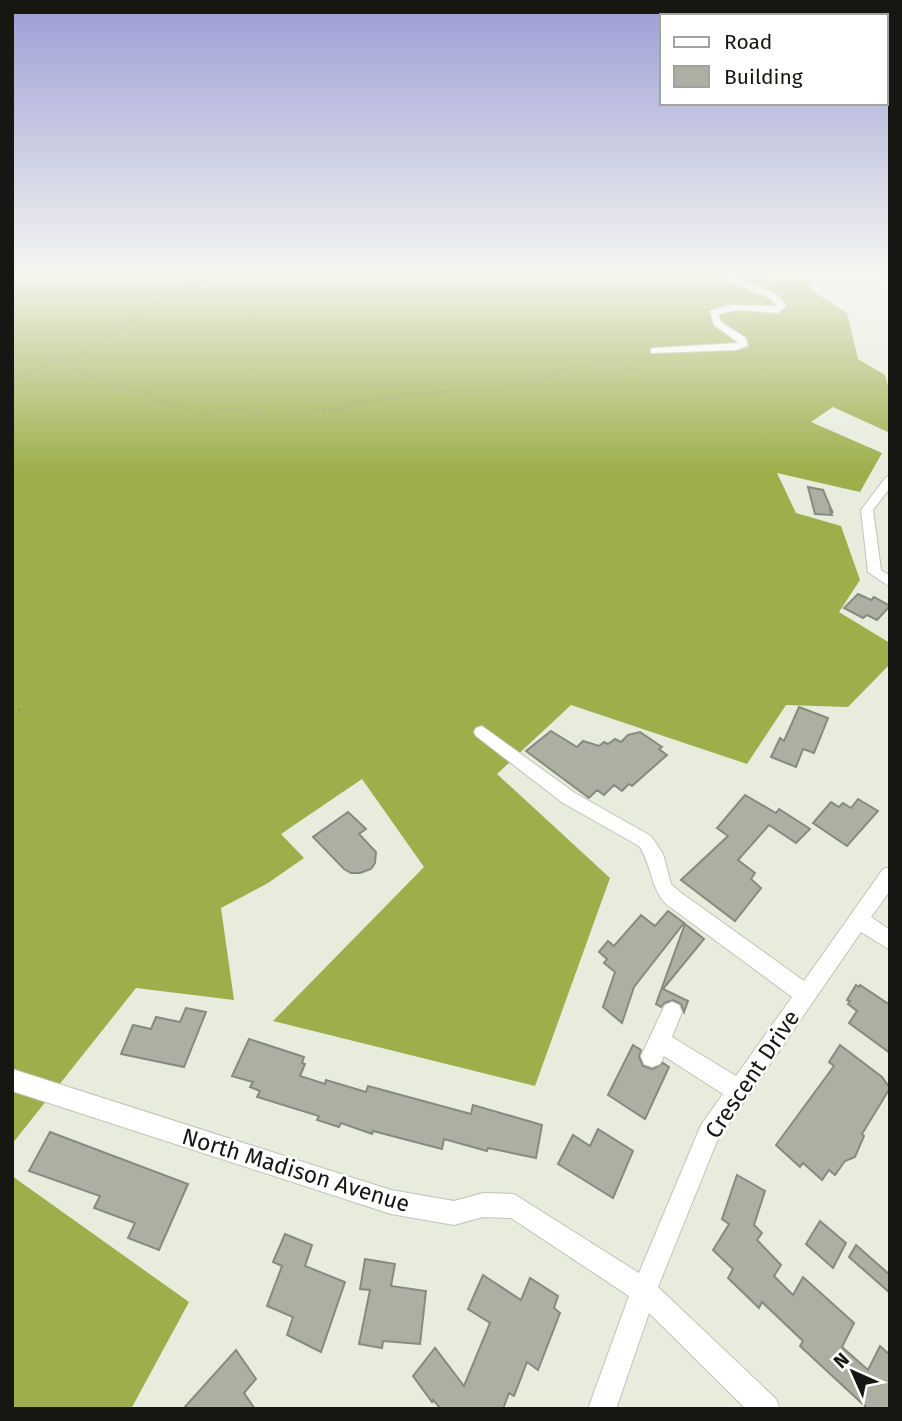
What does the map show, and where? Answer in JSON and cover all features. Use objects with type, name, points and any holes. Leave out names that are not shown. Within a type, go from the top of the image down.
[{"type":"street","points":[[654,351],[736,347],[745,344],[742,339]]},
{"type":"street","points":[[890,480],[867,510],[875,572],[890,583]]},
{"type":"street","points":[[482,732],[569,798],[645,841],[654,854],[663,888],[673,898],[806,995]]},
{"type":"street","name":"Crescent Drive","points":[[602,1409],[644,1292],[709,1133],[890,875]]},
{"type":"street","points":[[859,920],[890,941]]},
{"type":"street","points":[[672,1012],[656,1049],[739,1091]]},
{"type":"street","name":"North Madison Avenue","points":[[12,1080],[390,1202],[454,1213],[483,1205],[514,1206],[644,1292],[766,1409]]},
{"type":"path","points":[[12,378],[58,361],[73,359],[104,339]]},
{"type":"path","points":[[73,359],[75,371],[99,379],[102,384],[146,391],[153,400],[210,415],[223,410],[236,410],[271,416],[334,410],[350,404],[408,394],[511,388],[543,379],[569,367],[619,362],[638,371]]},
{"type":"path","points":[[12,706],[24,712]]},
{"type":"green space","points":[[12,339],[853,339],[858,359],[885,375],[890,393],[890,433],[833,407],[811,422],[882,453],[860,492],[777,473],[796,513],[841,526],[860,580],[839,612],[890,643],[890,664],[848,707],[786,705],[747,764],[571,705],[497,774],[610,878],[535,1086],[273,1021],[424,867],[362,779],[281,834],[304,858],[268,883],[221,908],[234,1000],[136,988],[12,1144]]},
{"type":"green space","points":[[12,1176],[189,1302],[131,1409],[12,1409]]},
{"type":"building","points":[[808,487],[823,490],[832,515],[815,514]]},
{"type":"building","points":[[858,594],[871,600],[874,597],[890,606],[877,620],[867,615],[863,618],[844,608]]},
{"type":"building","points":[[799,707],[828,718],[814,753],[803,749],[796,767],[771,757],[780,738],[784,741]]},
{"type":"building","points":[[551,731],[577,747],[583,741],[599,746],[615,739],[621,742],[628,735],[640,732],[662,747],[659,749],[667,755],[632,786],[629,784],[622,791],[614,785],[604,795],[597,790],[589,798],[526,751]]},
{"type":"building","points":[[745,795],[776,813],[779,809],[810,829],[796,843],[769,825],[738,860],[755,873],[751,879],[761,888],[735,921],[681,880],[728,836],[717,828]]},
{"type":"building","points":[[858,799],[878,811],[847,846],[813,823],[831,802],[839,807],[843,803],[851,808]]},
{"type":"building","points":[[348,812],[366,829],[359,834],[376,852],[375,863],[371,869],[360,873],[351,873],[344,869],[313,837]]},
{"type":"building","points":[[668,911],[684,923],[634,987],[622,1023],[603,1007],[615,972],[604,963],[607,959],[599,952],[608,941],[614,946],[641,915],[655,926]]},
{"type":"building","points":[[685,924],[704,939],[663,989],[688,1001],[684,1012],[681,1004],[673,1000],[661,1007],[656,1004]]},
{"type":"building","points":[[856,985],[890,1005],[890,1053],[849,1023],[857,1011],[847,1000]]},
{"type":"building","points":[[186,1008],[206,1012],[184,1067],[121,1054],[133,1025],[151,1029],[156,1017],[180,1022]]},
{"type":"building","points":[[249,1039],[304,1057],[302,1063],[305,1064],[300,1076],[325,1084],[326,1080],[366,1092],[368,1086],[471,1114],[473,1105],[542,1125],[536,1158],[488,1148],[487,1151],[444,1139],[442,1149],[373,1131],[372,1134],[341,1123],[339,1127],[317,1120],[319,1116],[257,1097],[260,1091],[250,1087],[253,1082],[232,1076]]},
{"type":"building","points":[[633,1045],[641,1050],[639,1057],[643,1066],[653,1069],[663,1063],[669,1067],[645,1119],[608,1095]]},
{"type":"building","points":[[840,1045],[882,1077],[890,1088],[862,1134],[864,1136],[855,1157],[845,1161],[835,1175],[829,1170],[822,1180],[803,1163],[800,1167],[776,1145],[834,1066],[829,1062]]},
{"type":"building","points":[[598,1129],[633,1151],[613,1198],[558,1164],[573,1135],[590,1146]]},
{"type":"building","points":[[50,1132],[188,1184],[159,1250],[128,1238],[135,1223],[94,1208],[100,1196],[29,1171]]},
{"type":"building","points":[[737,1175],[765,1191],[754,1225],[762,1233],[757,1240],[781,1265],[774,1276],[793,1295],[803,1277],[854,1323],[842,1347],[868,1370],[880,1346],[890,1355],[890,1409],[868,1409],[800,1346],[803,1341],[762,1302],[759,1308],[728,1278],[733,1269],[713,1250],[729,1224],[722,1219]]},
{"type":"building","points":[[820,1221],[846,1243],[833,1268],[806,1244]]},
{"type":"building","points":[[285,1234],[312,1245],[305,1266],[345,1282],[321,1352],[287,1335],[293,1317],[267,1306],[282,1266],[273,1262]]},
{"type":"building","points":[[856,1245],[890,1275],[890,1293],[849,1257]]},
{"type":"building","points":[[365,1259],[395,1264],[391,1286],[426,1291],[420,1344],[383,1341],[382,1348],[359,1344],[370,1290],[360,1289]]},
{"type":"building","points":[[483,1275],[521,1300],[530,1278],[558,1296],[554,1308],[560,1313],[538,1370],[527,1362],[514,1396],[509,1393],[503,1409],[441,1409],[433,1400],[432,1402],[413,1376],[435,1348],[464,1386],[490,1323],[468,1309]]},
{"type":"building","points":[[236,1350],[256,1379],[244,1393],[255,1409],[183,1409]]}]
